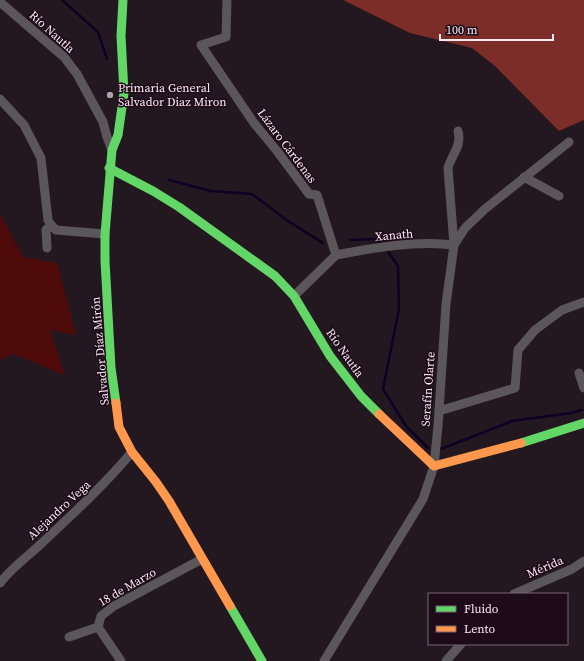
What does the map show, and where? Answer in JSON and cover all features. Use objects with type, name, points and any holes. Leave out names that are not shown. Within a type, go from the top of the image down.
[{"type":"street","name":"Salvador Díaz Mirón","points":[[123,0],[121,36],[124,93],[118,135],[112,150],[109,168],[105,234],[105,261],[111,368],[119,427],[132,452],[169,501],[262,661]]},
{"type":"street","name":"Lázaro Cárdenas","points":[[227,0],[226,37],[202,45],[254,123],[309,194],[317,196],[336,256]]},
{"type":"street","name":"Río Nautla","points":[[0,2],[64,57],[77,74],[103,122],[112,150]]},
{"type":"street","points":[[0,99],[24,125],[41,158],[48,220],[51,225],[56,230],[105,234]]},
{"type":"street","points":[[454,245],[448,168],[451,158],[458,149],[460,139],[458,131]]},
{"type":"street","name":"Serafín Olarte","points":[[324,661],[423,499],[434,466],[446,304],[454,245],[465,228],[485,209],[569,142]]},
{"type":"street","name":"Río Nautla","points":[[109,168],[153,191],[179,207],[275,276],[294,296],[330,356],[361,396],[434,466]]},
{"type":"street","points":[[524,177],[559,196]]},
{"type":"street","points":[[46,248],[46,230],[51,225]]},
{"type":"street","name":"Xanath","points":[[336,256],[378,247],[443,244],[454,245]]},
{"type":"street","points":[[294,296],[336,256]]},
{"type":"street","points":[[439,411],[515,388],[518,350],[535,330],[562,310],[584,302]]},
{"type":"street","points":[[580,373],[584,388]]},
{"type":"street","points":[[434,466],[516,445],[584,423]]},
{"type":"street","name":"Alejandro Vega","points":[[2,576],[36,549],[86,502],[132,452]]},
{"type":"street","name":"18 de Marzo","points":[[98,627],[100,616],[114,606],[202,559]]},
{"type":"street","name":"Mérida","points":[[516,593],[572,569],[584,561]]},
{"type":"street","points":[[69,636],[98,627],[121,661]]},
{"type":"street","points":[[446,661],[460,645]]},
{"type":"shaded area","points":[[343,0],[584,0],[584,120],[559,131],[495,66],[472,48],[410,33]]},
{"type":"shaded area","points":[[0,214],[23,257],[57,263],[76,335],[50,330],[65,375],[13,354],[0,360]]},
{"type":"waterway","points":[[62,0],[98,32],[107,59]]},
{"type":"waterway","points":[[169,180],[211,191],[252,194],[288,221],[323,243]]},
{"type":"waterway","points":[[350,240],[377,239],[382,245]]},
{"type":"waterway","points":[[387,250],[398,266],[399,309],[383,389],[406,426],[428,448]]},
{"type":"waterway","points":[[441,449],[512,421],[571,413],[582,410]]},
{"type":"traffic: fast","points":[[116,403],[111,368],[105,261],[105,234],[112,150],[118,135],[124,93],[121,36],[123,0]]},
{"type":"traffic: fast","points":[[109,168],[153,191],[179,207],[275,276],[294,296],[330,356],[361,396],[379,414]]},
{"type":"traffic: fast","points":[[521,443],[584,423]]},
{"type":"traffic: fast","points":[[230,606],[262,661]]},
{"type":"traffic: slow","points":[[116,403],[119,427],[132,452],[169,501],[230,606]]},
{"type":"traffic: slow","points":[[379,414],[434,466],[521,443]]},
{"type":"place","name":"Primaria General Salvador Diaz Miron","points":[[110,95]]}]
